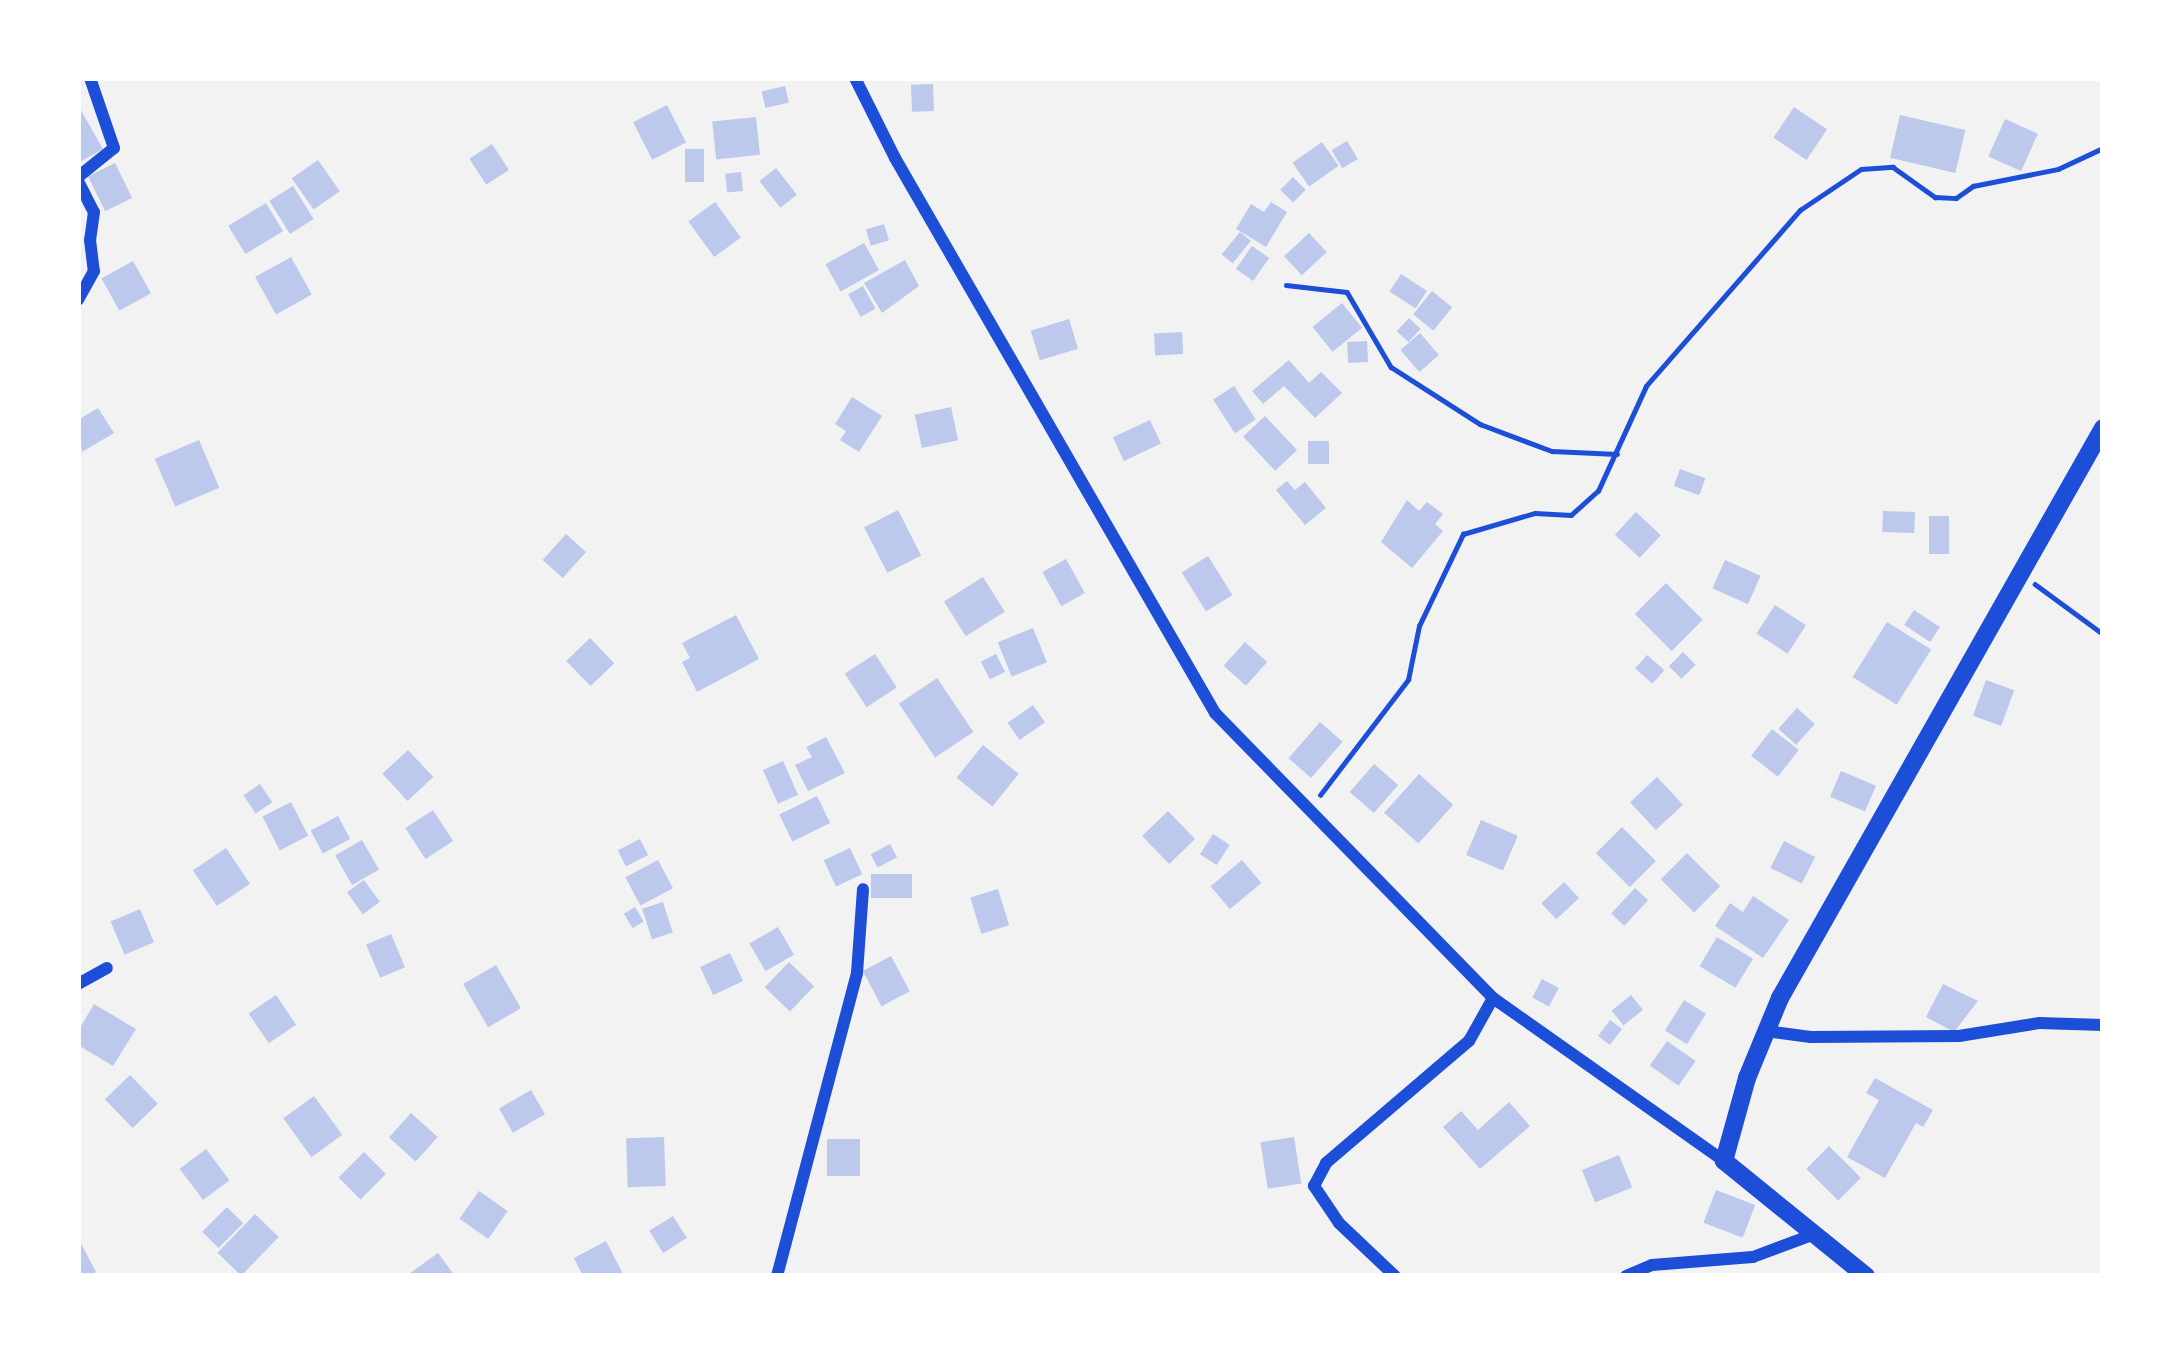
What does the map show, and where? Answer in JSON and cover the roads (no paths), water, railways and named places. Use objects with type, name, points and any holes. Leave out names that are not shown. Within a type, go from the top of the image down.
[{"type":"main road","points":[[1866,1276],[1724,1161],[1766,1031],[2103,428]]},
{"type":"street","points":[[78,300],[94,271],[90,240],[94,212],[78,179],[114,148],[90,78]]},
{"type":"street","points":[[855,78],[895,158],[1215,713],[1492,998],[1724,1161]]},
{"type":"street","points":[[777,1276],[852,994],[863,889]]},
{"type":"street","points":[[78,984],[107,968]]},
{"type":"street","points":[[1395,1276],[1339,1223],[1314,1186],[1326,1163],[1469,1042],[1492,998]]},
{"type":"street","points":[[1766,1031],[1811,1037],[1959,1036],[2039,1023],[2103,1025]]},
{"type":"street","points":[[1626,1276],[1652,1265],[1753,1256],[1815,1234]]}]
